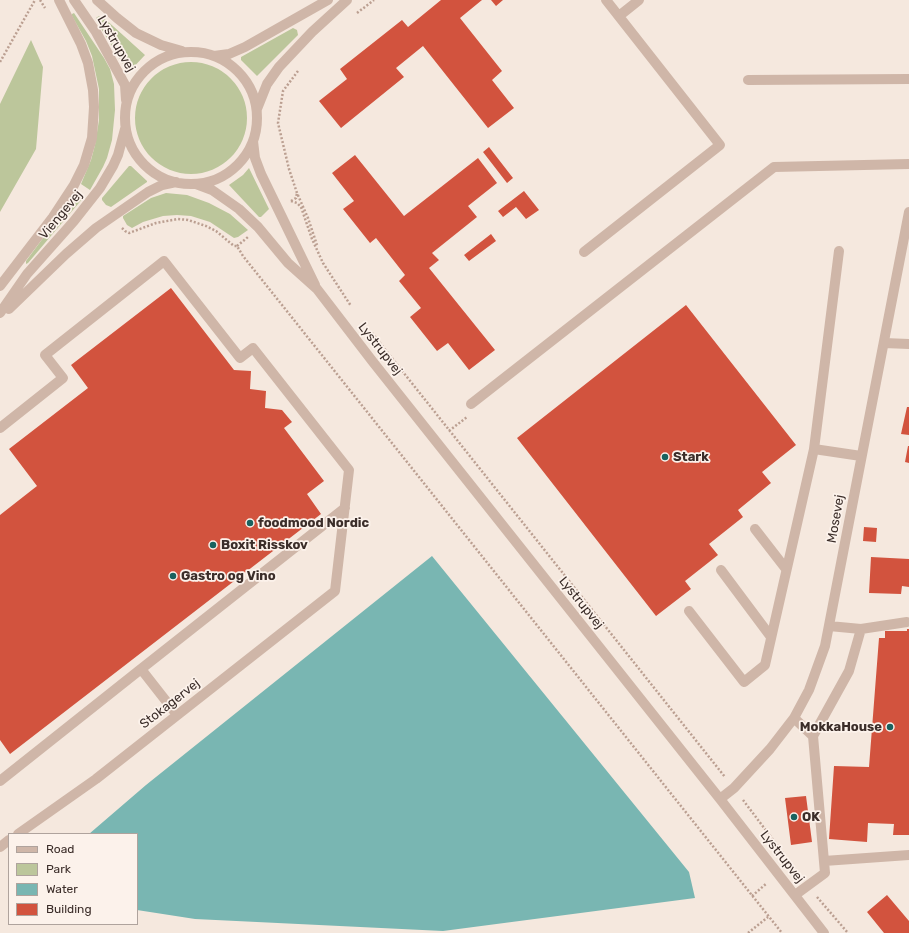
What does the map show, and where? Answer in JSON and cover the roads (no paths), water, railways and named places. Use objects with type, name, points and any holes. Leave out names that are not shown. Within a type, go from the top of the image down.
[{"type":"street","points":[[0,286],[53,217],[74,185],[84,165],[92,138],[94,107],[93,90],[88,64],[81,44],[59,0]]},
{"type":"street","name":"Lystrupvej","points":[[74,0],[96,32],[126,88],[126,105]]},
{"type":"street","name":"Lystrupvej","points":[[97,0],[136,33],[161,45],[186,52]]},
{"type":"street","points":[[213,56],[229,54],[246,46],[328,0]]},
{"type":"street","points":[[257,111],[251,91],[242,76],[232,66],[213,56],[200,52],[186,52],[173,54],[151,65],[136,82],[130,92],[126,105],[126,125],[129,138],[142,160],[155,173],[178,182],[196,184],[214,181],[232,170],[242,160],[253,141],[256,129],[257,111],[267,84],[279,67],[312,32],[347,0]]},
{"type":"street","points":[[584,252],[720,145],[606,0]]},
{"type":"street","points":[[619,16],[639,0]]},
{"type":"street","points":[[748,80],[909,79]]},
{"type":"street","name":"Viengevej","points":[[0,313],[27,274],[74,221],[100,188],[118,155],[126,125]]},
{"type":"street","name":"Lystrupvej","points":[[253,141],[255,158],[261,174],[317,290]]},
{"type":"street","points":[[471,404],[774,167],[909,164]]},
{"type":"street","points":[[0,317],[66,254],[112,216],[155,188],[169,183],[178,182]]},
{"type":"street","name":"Lystrupvej","points":[[196,184],[212,190],[239,209],[258,228],[288,263],[317,290],[720,799],[824,933]]},
{"type":"street","name":"Mosevej","points":[[720,799],[734,788],[770,749],[794,718],[809,690],[825,646],[909,212]]},
{"type":"street","points":[[689,611],[744,682],[765,665],[814,449],[839,251]]},
{"type":"street","points":[[0,428],[63,378],[45,355],[164,261],[240,358],[253,348],[349,470],[345,508],[0,781]]},
{"type":"street","points":[[884,343],[909,344]]},
{"type":"street","points":[[814,449],[861,456]]},
{"type":"street","name":"Stokagervej","points":[[19,833],[96,779],[336,591],[345,508]]},
{"type":"street","points":[[755,529],[786,569]]},
{"type":"street","points":[[721,570],[771,637]]},
{"type":"street","points":[[829,626],[861,628],[907,622]]},
{"type":"street","points":[[795,895],[825,873],[813,736],[849,671],[861,628]]},
{"type":"street","points":[[141,670],[177,715]]},
{"type":"street","points":[[794,718],[813,736]]},
{"type":"street","points":[[824,861],[909,855]]},
{"type":"water","points":[[432,556],[689,872],[695,898],[443,931],[195,919],[138,910],[138,833],[90,833],[146,785]]},
{"type":"place","name":"Stark","points":[[665,457]]},
{"type":"place","name":"foodmood Nordic","points":[[250,523]]},
{"type":"place","name":"Boxit Risskov","points":[[213,545]]},
{"type":"place","name":"Gastro og Vino","points":[[173,576]]},
{"type":"place","name":"MokkaHouse","points":[[890,727]]},
{"type":"place","name":"OK","points":[[794,817]]}]
